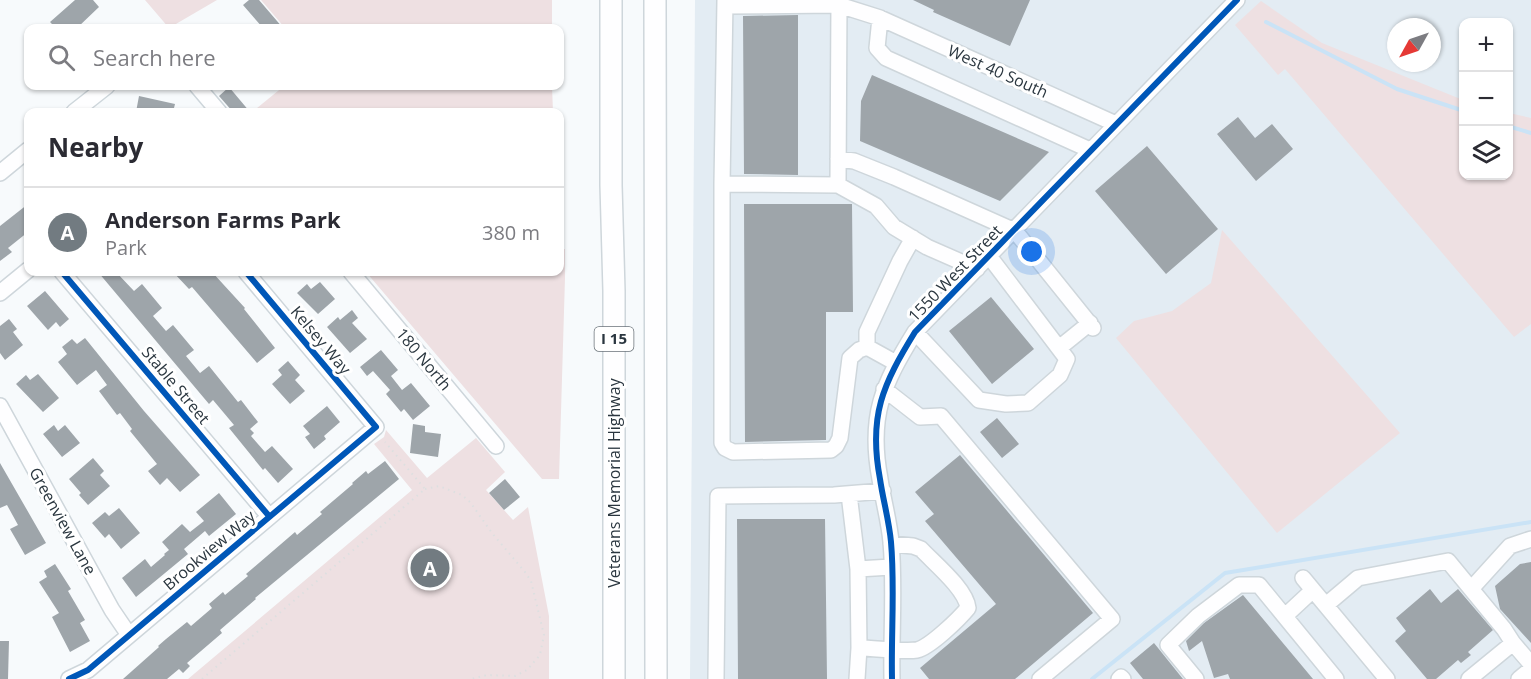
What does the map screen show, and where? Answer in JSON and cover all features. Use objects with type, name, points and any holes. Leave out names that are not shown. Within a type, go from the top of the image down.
[{"type":"highway","name":"Veterans Memorial Highway","points":[[611,0],[614,679]]},
{"type":"highway","name":"I 15","points":[[655,0],[656,679]]},
{"type":"street","name":"1550 West Street","points":[[892,679],[891,544],[876,444],[876,416],[884,389],[896,363],[915,332],[1237,0]]},
{"type":"street","name":"West 40 South","points":[[724,3],[839,2],[880,18],[1116,124]]},
{"type":"street","points":[[837,185],[839,2]]},
{"type":"street","points":[[724,3],[722,443],[725,448],[733,452],[831,450],[840,438],[850,358],[859,350],[867,347],[896,363]]},
{"type":"street","points":[[880,18],[877,48],[886,58],[1090,150]]},
{"type":"street","points":[[79,108],[102,90]]},
{"type":"street","points":[[200,90],[216,108]]},
{"type":"street","points":[[0,173],[24,153]]},
{"type":"street","points":[[838,159],[854,161],[884,173],[1015,231],[1092,326],[1059,348]]},
{"type":"street","points":[[722,184],[837,185],[876,206],[894,227],[927,247],[977,269]]},
{"type":"street","points":[[867,347],[867,332],[900,261],[914,238]]},
{"type":"street","points":[[915,332],[979,400],[1028,404],[1060,375],[1067,358],[989,256]]},
{"type":"street","points":[[0,293],[24,273]]},
{"type":"street","name":"Stable Street","points":[[65,276],[269,516]]},
{"type":"street","name":"Kelsey Way","points":[[249,276],[376,427]]},
{"type":"street","name":"180 North","points":[[354,276],[496,446]]},
{"type":"street","points":[[884,389],[920,417],[941,416],[1112,619],[1040,679]]},
{"type":"street","name":"Greenview Lane","points":[[0,406],[112,610],[129,635]]},
{"type":"street","name":"Brookview Way","points":[[69,679],[85,675],[129,635],[376,427]]},
{"type":"street","points":[[716,679],[718,496],[849,494],[883,491]]},
{"type":"street","points":[[849,494],[858,569],[857,679]]},
{"type":"street","points":[[1471,589],[1510,546],[1531,539]]},
{"type":"street","points":[[859,648],[918,650],[968,608],[967,600],[960,591],[921,549],[914,546],[891,544]]},
{"type":"street","points":[[1326,605],[1358,578],[1448,561],[1531,664]]},
{"type":"street","points":[[858,569],[891,567]]},
{"type":"street","points":[[1303,578],[1387,679]]},
{"type":"street","points":[[1196,679],[1168,645],[1198,616],[1239,585],[1259,585],[1336,679]]},
{"type":"street","points":[[1285,616],[1313,590]]},
{"type":"street","points":[[1469,679],[1513,643]]},
{"type":"street","points":[[1519,679],[1531,669]]},
{"type":"path","points":[[385,442],[425,489]]},
{"type":"path","points":[[202,679],[425,489],[439,486],[462,495],[470,502],[492,533],[525,572],[531,582],[544,635],[540,655],[527,670],[515,676],[487,675],[471,679]]},
{"type":"shaded area","points":[[145,0],[217,0],[176,24],[166,24]]},
{"type":"shaded area","points":[[261,0],[552,0],[552,24],[282,24]]},
{"type":"shaded area","points":[[695,0],[1531,0],[1531,679],[690,679]]},
{"type":"shaded area","points":[[1261,1],[1322,43],[1387,69],[1387,72],[1394,72],[1459,98],[1459,180],[1513,180],[1513,114],[1531,118],[1531,324],[1514,337],[1285,69],[1278,75],[1235,25]]},
{"type":"shaded area","points":[[279,90],[552,90],[553,108],[257,108]]},
{"type":"shaded area","points":[[1222,230],[1400,433],[1277,533],[1116,338],[1134,321],[1172,311],[1211,283]]},
{"type":"shaded area","points":[[565,249],[559,479],[542,479],[369,276],[564,276]]},
{"type":"shaded area","points":[[386,430],[427,478],[476,438],[505,472],[486,490],[513,520],[528,507],[549,616],[549,679],[188,679],[412,490],[374,444],[384,437]]},
{"type":"building","points":[[75,0],[93,0],[99,7],[81,24],[52,24],[50,22]]},
{"type":"building","points":[[249,0],[259,0],[280,24],[260,24],[243,5]]},
{"type":"building","points":[[913,0],[1030,0],[1010,46],[933,12],[934,10]]},
{"type":"building","points":[[798,15],[798,175],[744,174],[743,16]]},
{"type":"building","points":[[872,75],[1049,152],[1000,201],[860,141],[861,101]]},
{"type":"building","points":[[226,90],[232,90],[247,108],[230,108],[219,96]]},
{"type":"building","points":[[139,96],[175,104],[174,108],[137,108]]},
{"type":"building","points":[[1238,117],[1255,138],[1272,124],[1293,149],[1256,181],[1217,134]]},
{"type":"building","points":[[1147,146],[1218,229],[1166,274],[1095,191]]},
{"type":"building","points":[[744,204],[852,204],[853,312],[826,312],[826,440],[745,442]]},
{"type":"building","points":[[24,207],[24,235],[8,248],[12,252],[0,261],[0,226]]},
{"type":"building","points":[[101,276],[120,276],[134,291],[142,284],[162,308],[153,316],[166,331],[173,325],[194,350],[186,356],[200,373],[209,366],[238,402],[241,400],[258,422],[250,429],[254,433],[251,436],[265,452],[272,446],[293,469],[278,483],[265,468],[263,470],[229,428],[234,425],[213,400],[209,404]]},
{"type":"building","points":[[177,276],[216,276],[245,308],[275,348],[257,363],[192,287],[189,289]]},
{"type":"building","points":[[320,282],[335,299],[318,314],[297,293],[307,284],[311,289]]},
{"type":"building","points":[[45,291],[69,319],[60,327],[56,322],[48,330],[27,306]]},
{"type":"building","points":[[991,297],[1034,349],[992,384],[949,331]]},
{"type":"building","points":[[352,310],[358,318],[352,323],[367,339],[350,353],[327,327],[338,317],[340,320]]},
{"type":"building","points":[[9,319],[17,329],[13,332],[23,345],[5,360],[0,353],[0,326]]},
{"type":"building","points":[[85,338],[200,475],[180,492],[167,478],[160,485],[148,471],[157,464],[130,431],[132,429],[120,413],[117,415],[99,391],[107,385],[96,370],[77,385],[58,362],[67,354],[62,347],[72,339],[77,344]]},
{"type":"building","points":[[381,350],[398,370],[391,376],[402,390],[411,383],[430,406],[413,420],[404,409],[401,412],[386,394],[390,390],[373,371],[367,376],[360,367]]},
{"type":"building","points":[[288,361],[300,375],[295,380],[305,391],[290,404],[272,384],[282,375],[278,370]]},
{"type":"building","points":[[38,374],[59,398],[43,412],[16,384],[26,375],[30,380]]},
{"type":"building","points":[[327,406],[340,422],[324,436],[326,439],[314,449],[305,437],[310,434],[303,426]]},
{"type":"building","points":[[997,418],[1019,444],[1002,458],[980,432]]},
{"type":"building","points":[[413,424],[425,426],[425,432],[441,434],[438,457],[410,453]]},
{"type":"building","points":[[54,425],[58,431],[65,425],[80,443],[62,457],[43,434]]},
{"type":"building","points":[[960,455],[1093,613],[1015,679],[929,679],[920,668],[996,604],[925,521],[934,514],[915,492]]},
{"type":"building","points":[[93,458],[104,471],[100,475],[110,486],[88,505],[69,479]]},
{"type":"building","points":[[385,461],[399,479],[255,598],[220,630],[222,633],[187,663],[190,666],[183,673],[179,669],[167,679],[123,679],[187,622],[191,626],[212,608],[209,604],[223,592],[225,595],[248,576],[246,574],[295,532],[297,535],[322,514],[320,512],[366,471],[368,474]]},
{"type":"building","points":[[0,463],[46,543],[25,555],[10,529],[18,525],[7,505],[0,508]]},
{"type":"building","points":[[505,479],[520,497],[504,510],[489,493]]},
{"type":"building","points":[[219,493],[236,514],[209,536],[205,531],[184,549],[188,554],[136,597],[122,578],[145,559],[151,567],[165,555],[169,550],[162,542],[182,524],[190,532],[204,521],[196,512]]},
{"type":"building","points":[[119,508],[140,533],[121,549],[109,534],[105,538],[92,523],[105,512],[109,516]]},
{"type":"building","points":[[737,519],[825,519],[827,679],[738,679]]},
{"type":"building","points":[[1531,562],[1531,643],[1500,609],[1495,586],[1520,564]]},
{"type":"building","points":[[55,564],[71,589],[68,591],[85,620],[80,623],[90,641],[70,652],[52,617],[59,613],[39,582],[47,577],[44,571]]},
{"type":"building","points":[[1430,589],[1441,603],[1458,589],[1493,630],[1468,652],[1471,655],[1461,663],[1458,660],[1436,679],[1427,679],[1395,641],[1406,631],[1396,618]]},
{"type":"building","points":[[1243,595],[1313,679],[1230,679],[1228,674],[1214,678],[1202,641],[1189,651],[1186,641],[1204,623]]},
{"type":"building","points":[[0,641],[9,641],[8,679],[0,679]]},
{"type":"building","points":[[1154,643],[1183,679],[1143,679],[1130,663]]},
{"type":"waterway","points":[[1266,22],[1397,89],[1459,109]]},
{"type":"waterway","points":[[1513,128],[1531,133]]},
{"type":"waterway","points":[[1092,679],[1225,573],[1531,522]]},
{"type":"cycle path","points":[[892,679],[892,559],[876,437],[881,401],[894,368],[915,332],[1237,0]]},
{"type":"cycle path","points":[[65,276],[269,516]]},
{"type":"cycle path","points":[[69,679],[88,670],[376,427],[249,276]]},
{"type":"place","name":"Anderson Farms Park","points":[[430,568]]}]
